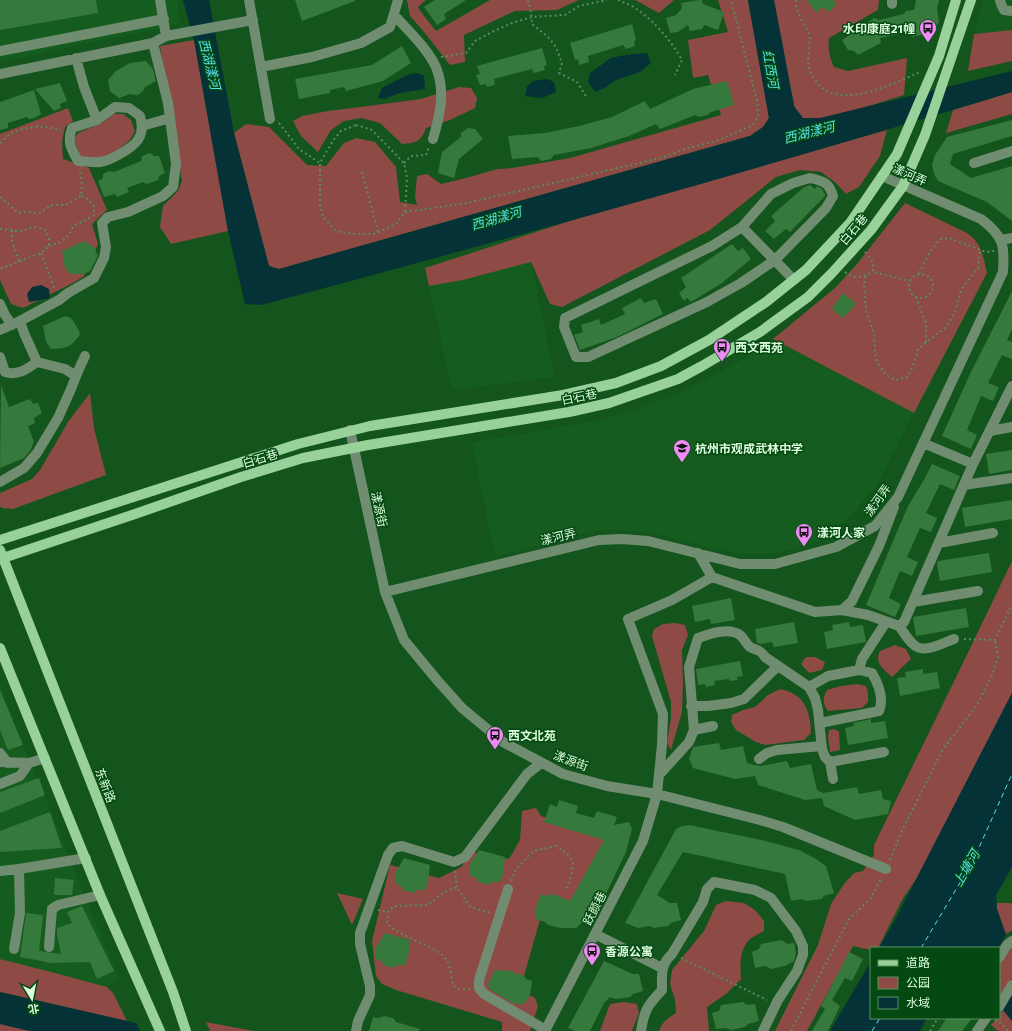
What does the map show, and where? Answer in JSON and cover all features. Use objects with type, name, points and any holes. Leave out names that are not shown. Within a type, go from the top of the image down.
[{"type":"main road","name":"白石巷","points":[[0,540],[298,444],[350,430],[563,395],[616,382],[661,366],[708,340],[766,302],[794,280],[806,270],[850,223],[897,154],[939,56],[956,0]]},
{"type":"main road","name":"白石巷","points":[[1,556],[135,514],[241,477],[303,458],[569,412],[609,403],[672,382],[760,332],[808,297],[838,267],[871,230],[903,186],[925,135],[971,0]]},
{"type":"main road","name":"东新路","points":[[1,556],[186,1031]]},
{"type":"main road","points":[[0,648],[100,895],[160,1031]]},
{"type":"street","points":[[160,0],[166,36]]},
{"type":"street","points":[[249,0],[270,119]]},
{"type":"street","points":[[261,67],[312,57],[360,43],[390,27],[398,0]]},
{"type":"street","points":[[1000,0],[1004,10],[1012,11]]},
{"type":"street","points":[[394,14],[430,56],[438,72],[441,87],[440,108],[438,124],[433,139]]},
{"type":"street","points":[[0,51],[164,19]]},
{"type":"street","points":[[0,74],[153,43],[166,36],[253,20]]},
{"type":"street","points":[[0,330],[59,300],[94,278],[104,258],[106,247],[102,223],[108,217],[128,212],[163,196],[173,186],[176,164],[168,103],[153,43]]},
{"type":"street","points":[[76,58],[84,87],[96,120]]},
{"type":"street","points":[[115,108],[130,108],[140,116],[142,126],[139,138],[124,152],[113,159],[100,162],[78,160],[71,149],[69,138],[72,128],[96,120],[115,108]]},
{"type":"street","points":[[142,126],[170,118]]},
{"type":"street","points":[[974,162],[1012,151]]},
{"type":"street","name":"漾河弄","points":[[385,592],[599,540],[622,539],[648,541],[740,564],[775,564],[836,548],[875,526],[898,497],[1003,272],[1004,254],[1002,244],[994,229],[981,219],[882,176]]},
{"type":"street","points":[[810,178],[824,181],[831,188],[833,196],[826,208],[775,260],[741,283],[707,302],[588,356],[576,357],[564,327],[565,318],[712,246],[742,227],[771,194],[793,183],[810,178]]},
{"type":"street","points":[[742,227],[794,280]]},
{"type":"street","points":[[1002,244],[1012,238]]},
{"type":"street","points":[[0,304],[5,315],[16,323],[24,333],[37,362]]},
{"type":"street","points":[[0,482],[24,468],[37,453],[58,418],[85,356]]},
{"type":"street","points":[[0,357],[5,372],[13,374],[28,368],[37,362],[65,369],[76,376]]},
{"type":"street","points":[[899,626],[904,622],[973,464],[1012,386]]},
{"type":"street","points":[[990,431],[1012,427]]},
{"type":"street","name":"漾源街","points":[[350,430],[385,592],[404,640],[462,708],[503,742],[563,774],[607,786],[657,794],[783,827],[886,869]]},
{"type":"street","points":[[923,443],[973,464]]},
{"type":"street","points":[[964,485],[1012,478]]},
{"type":"street","points":[[842,610],[852,601],[879,546],[898,497]]},
{"type":"street","points":[[939,543],[992,533]]},
{"type":"street","points":[[698,553],[712,577],[815,612],[842,610],[868,616],[899,626],[913,644],[919,649],[926,649],[954,639]]},
{"type":"street","name":"跃颜巷","points":[[546,1030],[643,841],[657,794],[662,745],[662,714],[628,619],[672,600],[712,577]]},
{"type":"street","points":[[913,602],[978,591]]},
{"type":"street","points":[[859,670],[862,659],[886,622]]},
{"type":"street","points":[[659,775],[689,742],[694,730],[689,667],[698,638],[710,633],[725,631],[739,634],[750,647],[761,651],[765,657],[809,687],[815,698],[820,723],[822,746],[825,757],[830,762],[833,779]]},
{"type":"street","points":[[691,706],[708,706],[731,703],[744,699],[778,666]]},
{"type":"street","points":[[809,687],[828,676],[859,670],[872,673],[877,682],[882,703],[879,711],[820,723]]},
{"type":"street","points":[[694,730],[713,726]]},
{"type":"street","points":[[759,759],[767,753],[777,750],[822,746]]},
{"type":"street","points":[[830,762],[884,752]]},
{"type":"street","points":[[0,753],[4,762],[29,764],[45,758]]},
{"type":"street","points":[[355,1030],[370,995],[370,986],[360,944],[360,933],[388,855],[393,848],[402,846],[454,862],[465,857],[527,774],[541,763]]},
{"type":"street","points":[[0,784],[20,776],[29,764]]},
{"type":"street","points":[[0,871],[86,858]]},
{"type":"street","points":[[14,948],[20,913],[19,869]]},
{"type":"street","points":[[641,1031],[643,1018],[648,1006],[662,990],[662,968],[703,902],[707,889],[714,882],[755,890],[771,898],[796,931],[803,946],[803,955],[797,971],[776,1004],[763,1031]]},
{"type":"street","points":[[508,889],[479,980],[479,988],[484,994],[546,1030]]},
{"type":"street","points":[[49,947],[52,909],[58,905],[100,895]]},
{"type":"street","points":[[595,934],[662,968]]},
{"type":"street","points":[[1000,956],[1007,945],[1012,941]]},
{"type":"street","points":[[1000,1005],[1012,985]]},
{"type":"street","points":[[977,1031],[985,1019]]},
{"type":"path","points":[[528,0],[532,24],[548,37],[556,48],[562,62],[559,73],[577,82],[587,98]]},
{"type":"path","points":[[430,56],[445,57],[466,53],[475,41],[512,23],[532,17],[565,14],[579,6],[607,0]]},
{"type":"path","points":[[618,0],[630,5],[655,24],[675,46],[682,60],[675,75]]},
{"type":"path","points":[[405,212],[467,203],[661,158],[688,148],[716,141],[753,125],[758,116],[757,101],[731,0]]},
{"type":"path","points":[[796,0],[796,6],[809,34],[809,69],[816,82],[826,91],[846,96],[866,93],[918,73],[923,69]]},
{"type":"path","points":[[270,119],[277,121],[299,150],[320,163]]},
{"type":"path","points":[[356,125],[372,130],[404,162],[408,178],[405,212],[396,224],[374,234],[354,234],[336,231],[323,217],[320,205],[320,163],[334,139],[341,131],[356,125]]},
{"type":"path","points":[[0,144],[9,135],[22,129],[39,127],[55,128],[70,134]]},
{"type":"path","points":[[404,162],[411,156],[426,155],[433,139]]},
{"type":"path","points":[[78,160],[82,185],[81,196]]},
{"type":"path","points":[[362,172],[378,232]]},
{"type":"path","points":[[0,197],[18,213],[40,212],[51,206],[66,205],[81,196],[86,197],[94,206],[94,215],[73,226],[68,238],[57,244],[49,246],[41,253],[0,269]]},
{"type":"path","points":[[0,229],[7,228],[16,231],[36,226],[45,230],[49,238],[49,246]]},
{"type":"path","points":[[12,230],[12,241],[19,261]]},
{"type":"path","points":[[926,343],[926,324],[916,297],[910,292],[909,288],[910,281],[919,273],[930,252],[940,238],[949,238],[986,252],[1002,244]]},
{"type":"path","points":[[856,246],[868,254],[873,262],[873,272]]},
{"type":"path","points":[[865,276],[866,310],[874,333],[877,362],[886,375],[896,380],[908,377],[918,349],[946,327],[954,312],[961,290],[978,268],[980,250]]},
{"type":"path","points":[[41,253],[59,300]]},
{"type":"path","points":[[838,267],[850,276],[860,278],[873,272],[910,281]]},
{"type":"path","points":[[916,297],[924,298],[928,296],[934,285],[930,277],[923,273],[919,273]]},
{"type":"path","points":[[791,1031],[849,919],[871,898],[886,869],[900,835],[943,749],[977,705],[991,678],[998,658],[995,640],[1012,604]]},
{"type":"path","points":[[954,639],[975,638],[995,640]]},
{"type":"path","points":[[508,889],[516,869],[533,851],[556,846],[567,852],[573,862],[573,870],[566,891]]},
{"type":"path","points":[[454,862],[457,888],[470,907],[499,915]]},
{"type":"path","points":[[457,888],[444,892],[428,905],[394,906],[388,912],[387,923],[396,931],[439,953],[447,960],[451,979],[455,987],[463,990],[479,988]]},
{"type":"path","points":[[672,954],[776,1004]]},
{"type":"path","points":[[930,1031],[937,1019]]},
{"type":"path","points":[[993,1019],[1008,1031]]},
{"type":"shaded area","points":[[0,0],[177,0],[180,24],[0,62]]},
{"type":"shaded area","points":[[984,0],[1012,0],[1012,30],[974,34]]},
{"type":"shaded area","points":[[531,262],[555,377],[452,390],[429,286],[463,280]]},
{"type":"shaded area","name":"杭州市观成武林中学","points":[[773,339],[914,413],[878,483],[851,516],[818,541],[778,553],[737,554],[651,533],[618,530],[591,531],[495,557],[472,442],[596,421],[636,410],[676,394],[708,378],[745,358]]},
{"type":"shaded area","points":[[0,687],[119,979],[107,987],[0,959]]},
{"type":"green space","points":[[407,0],[426,0],[418,7],[436,31],[490,0],[579,0],[557,10],[515,11],[464,35],[465,62],[450,65],[410,16]]},
{"type":"green space","points":[[635,0],[674,0],[659,13]]},
{"type":"green space","points":[[718,0],[748,0],[769,118],[763,127],[750,136],[279,269],[269,267],[234,133],[246,124],[269,127],[307,165],[326,166],[344,143],[356,138],[375,142],[396,167],[400,202],[417,205],[415,197],[417,176],[427,174],[441,184],[497,169],[512,168],[570,158],[721,115],[708,75],[693,78],[688,40],[728,32]]},
{"type":"green space","points":[[774,0],[879,0],[878,10],[829,38],[830,56],[834,67],[848,71],[907,58],[904,95],[808,125],[795,110]]},
{"type":"green space","points":[[1012,30],[1012,61],[968,71],[974,34]]},
{"type":"green space","points":[[194,40],[228,231],[171,244],[160,227],[163,206],[178,191],[182,181],[160,46]]},
{"type":"green space","points":[[459,87],[471,88],[477,98],[475,108],[450,120],[426,128],[420,139],[411,143],[402,144],[380,123],[361,118],[344,121],[331,130],[318,152],[301,136],[293,121],[302,116],[328,111],[421,99]]},
{"type":"green space","points":[[1012,92],[1012,114],[946,133],[953,110]]},
{"type":"green space","points":[[68,108],[73,121],[65,127],[62,142],[63,159],[89,168],[107,210],[92,224],[98,244],[84,276],[23,308],[11,304],[0,280],[0,134]]},
{"type":"green space","points":[[114,114],[123,114],[131,120],[135,131],[130,140],[118,150],[102,159],[81,158],[74,139],[78,133],[102,123]]},
{"type":"green space","points":[[887,130],[880,156],[859,187],[846,194],[836,183],[821,172],[800,170],[776,177],[710,230],[562,307],[550,304],[531,262],[463,280],[429,286],[425,268],[573,220]]},
{"type":"green space","points":[[905,203],[967,233],[972,237],[981,250],[987,273],[914,413],[773,339],[835,288],[857,264]]},
{"type":"green space","points":[[90,393],[94,428],[106,475],[13,509],[2,508],[0,506],[0,493],[32,479],[40,470],[68,422]]},
{"type":"green space","points":[[1012,561],[1012,693],[919,875],[903,898],[878,947],[870,947],[870,950],[853,946],[807,1031],[775,1031],[818,945],[831,904],[844,884],[854,873],[863,871],[874,855],[874,845]]},
{"type":"green space","points":[[675,623],[685,625],[688,635],[682,650],[682,712],[671,750],[667,743],[671,718],[671,702],[652,636],[654,629],[663,624]]},
{"type":"green space","points":[[895,645],[906,649],[911,659],[892,677],[880,666],[878,655],[880,651]]},
{"type":"green space","points":[[806,657],[815,657],[825,662],[822,670],[809,673],[801,664]]},
{"type":"green space","points":[[857,684],[866,686],[868,692],[868,702],[862,708],[828,711],[824,700],[827,690]]},
{"type":"green space","points":[[780,689],[797,696],[805,705],[809,716],[811,733],[804,740],[765,745],[756,742],[736,730],[731,722],[732,715],[755,707],[768,695]]},
{"type":"green space","points":[[835,729],[839,732],[840,750],[830,752],[828,737],[829,730]]},
{"type":"green space","points":[[536,808],[541,816],[612,839],[569,913],[543,909],[520,990],[535,998],[538,1006],[530,1031],[502,1031],[502,1022],[396,990],[382,984],[376,976],[372,941],[390,865],[439,878],[461,867],[473,852],[509,859],[520,840],[522,811]]},
{"type":"green space","points":[[337,893],[363,899],[352,925]]},
{"type":"green space","points":[[726,901],[744,903],[755,910],[764,921],[764,931],[746,943],[742,953],[741,979],[726,994],[707,1007],[709,1031],[659,1031],[666,1020],[676,1013],[675,1000],[670,984],[672,970],[704,931],[716,905]]},
{"type":"green space","points":[[997,903],[1012,904],[1012,930],[1006,934],[997,909]]},
{"type":"green space","points":[[1012,947],[1012,978],[1000,998],[1000,963]]},
{"type":"green space","points":[[0,959],[107,987],[113,993],[127,1021],[0,992]]},
{"type":"green space","points":[[624,1002],[637,1004],[639,1013],[632,1031],[600,1031],[610,1004]]},
{"type":"green space","points":[[1003,1010],[1012,1021],[1012,1031],[998,1031],[991,1025],[996,1019],[1000,1019],[1000,1014]]},
{"type":"green space","points":[[206,1022],[254,1031],[210,1031]]},
{"type":"green space","points":[[0,1024],[30,1031],[0,1031]]},
{"type":"water","points":[[183,0],[209,0],[234,133],[269,266],[279,269],[750,136],[763,127],[769,118],[748,0],[774,0],[794,106],[803,118],[820,118],[1012,71],[1012,92],[825,148],[449,254],[261,305],[245,304],[228,231],[194,40]]},
{"type":"water","points":[[647,53],[651,63],[640,72],[616,80],[595,92],[588,82],[590,73],[611,58]]},
{"type":"water","points":[[418,73],[424,76],[425,89],[399,93],[385,99],[378,98],[382,88],[409,74]]},
{"type":"water","points":[[547,79],[554,82],[556,92],[542,98],[525,96],[527,86],[533,81]]},
{"type":"water","points":[[41,285],[49,289],[50,298],[29,302],[27,294],[32,287]]},
{"type":"water","name":"上塘河","points":[[1012,693],[1012,867],[996,895],[997,909],[1006,935],[999,947],[880,947]]},
{"type":"water","points":[[870,963],[870,1019],[926,1019],[920,1031],[830,1031]]},
{"type":"water","points":[[0,992],[171,1031],[30,1031],[0,1024]]},
{"type":"water","points":[[1012,994],[1012,1021],[1003,1010]]},
{"type":"pier","points":[[136,1021],[171,1029],[173,1031],[140,1031]]},
{"type":"building","points":[[0,0],[96,0],[98,13],[0,30]]},
{"type":"building","points":[[295,0],[355,0],[355,1],[302,21]]},
{"type":"building","points":[[435,0],[466,0],[444,14],[446,19],[437,25],[424,7]]},
{"type":"building","points":[[702,0],[703,4],[724,12],[718,30],[704,25],[702,29],[690,31],[688,25],[678,32],[670,33],[666,18],[676,15],[682,8],[681,3]]},
{"type":"building","points":[[807,0],[833,0],[836,5],[829,12],[822,7],[816,13]]},
{"type":"building","points":[[916,0],[939,0],[937,8],[939,22],[935,28],[926,30],[926,34],[912,37],[910,32],[880,38],[881,43],[858,55],[854,51],[848,50],[842,40],[874,18],[879,20],[904,14],[906,11],[914,10]]},
{"type":"building","points":[[632,24],[636,40],[634,41],[635,46],[626,49],[623,45],[588,56],[589,62],[579,65],[578,59],[575,60],[570,43]]},
{"type":"building","points":[[402,46],[411,63],[383,81],[346,91],[344,87],[330,90],[330,93],[299,99],[295,79],[372,65]]},
{"type":"building","points":[[542,48],[547,65],[544,66],[545,70],[534,73],[532,69],[494,79],[495,85],[487,87],[486,84],[480,85],[476,75],[480,74],[477,66]]},
{"type":"building","points":[[146,61],[153,69],[156,81],[145,87],[138,95],[130,94],[119,98],[110,91],[108,80],[116,71],[130,63]]},
{"type":"building","points":[[727,81],[734,105],[711,112],[707,115],[699,117],[695,115],[660,129],[656,124],[629,136],[591,148],[554,155],[551,159],[541,161],[538,157],[512,159],[508,136],[545,133],[579,126],[612,117],[645,101],[650,109],[693,89]]},
{"type":"building","points":[[60,83],[67,101],[60,104],[61,108],[54,111],[35,89]]},
{"type":"building","points":[[34,90],[41,114],[35,118],[29,119],[27,117],[8,123],[8,128],[0,130],[0,102]]},
{"type":"building","points":[[1012,120],[1012,136],[953,154],[950,164],[971,178],[1012,166],[1012,221],[987,202],[938,181],[934,174],[932,165],[935,155],[947,137]]},
{"type":"building","points":[[468,128],[475,129],[483,139],[459,159],[454,178],[438,173],[442,152],[461,137],[461,133]]},
{"type":"building","points":[[150,153],[154,156],[159,156],[165,173],[159,176],[158,180],[147,184],[143,182],[127,188],[129,192],[117,197],[115,194],[104,197],[98,181],[103,178],[103,174],[109,171],[114,172],[141,161],[142,156]]},
{"type":"building","points":[[810,185],[815,189],[817,186],[821,188],[825,196],[790,232],[786,229],[774,239],[765,231],[775,221],[771,216],[804,187]]},
{"type":"building","points":[[84,241],[94,247],[98,256],[90,271],[84,274],[70,274],[65,268],[62,251]]},
{"type":"building","points":[[732,244],[738,251],[743,248],[751,259],[722,283],[691,302],[687,298],[684,301],[679,293],[686,287],[681,278]]},
{"type":"building","points":[[1012,291],[1012,329],[1007,340],[1012,342],[1012,359],[1002,355],[988,383],[999,387],[993,401],[981,396],[967,430],[977,435],[971,449],[942,436],[970,374]]},
{"type":"building","points":[[843,293],[856,304],[843,318],[832,309]]},
{"type":"building","points":[[641,298],[644,303],[656,299],[663,314],[617,337],[580,350],[574,335],[583,332],[581,325],[599,319],[601,325],[625,314],[622,308]]},
{"type":"building","points":[[65,316],[71,318],[80,335],[71,345],[64,348],[51,349],[46,342],[43,326]]},
{"type":"building","points":[[1,385],[9,407],[30,399],[33,404],[38,403],[42,413],[34,418],[35,423],[28,426],[34,442],[30,451],[24,458],[0,468]]},
{"type":"building","points":[[1012,450],[1012,470],[989,474],[986,454]]},
{"type":"building","points":[[932,464],[960,476],[954,490],[940,484],[926,513],[937,518],[931,532],[920,528],[907,557],[918,562],[912,576],[900,571],[889,598],[901,604],[895,617],[866,605],[908,506]]},
{"type":"building","points":[[1012,500],[1012,519],[965,527],[962,508]]},
{"type":"building","points":[[989,553],[992,572],[940,581],[937,564],[938,561]]},
{"type":"building","points":[[731,598],[735,620],[711,624],[710,619],[695,622],[692,606]]},
{"type":"building","points":[[966,608],[969,627],[916,636],[913,617]]},
{"type":"building","points":[[794,622],[798,643],[774,647],[772,642],[761,644],[757,643],[755,629]]},
{"type":"building","points":[[849,622],[850,627],[863,625],[866,642],[827,649],[824,632],[833,630],[832,625]]},
{"type":"building","points":[[740,661],[743,676],[737,677],[738,680],[730,681],[729,679],[714,681],[715,685],[706,687],[705,684],[698,685],[696,669]]},
{"type":"building","points":[[923,669],[923,674],[937,672],[940,688],[900,696],[897,678],[906,677],[905,672]]},
{"type":"building","points":[[0,690],[23,745],[8,750],[0,730]]},
{"type":"building","points":[[871,719],[871,723],[885,721],[888,738],[848,745],[845,728],[854,726],[853,723]]},
{"type":"building","points":[[719,743],[721,750],[743,746],[747,763],[754,765],[761,766],[787,761],[790,768],[811,764],[817,790],[823,793],[857,787],[859,794],[881,790],[883,799],[891,801],[888,814],[855,820],[824,806],[822,798],[805,800],[758,785],[755,776],[735,779],[693,768],[689,758],[693,747]]},
{"type":"building","points":[[39,778],[45,795],[0,813],[0,792]]},
{"type":"building","points":[[559,800],[578,806],[576,813],[594,818],[597,811],[617,817],[614,825],[629,822],[632,829],[626,852],[600,906],[576,928],[560,928],[548,925],[545,922],[536,919],[535,909],[541,894],[547,896],[553,894],[570,901],[604,840],[544,822],[550,804],[557,807]]},
{"type":"building","points":[[50,812],[62,848],[0,852],[0,831]]},
{"type":"building","points":[[689,825],[766,841],[799,850],[826,866],[834,893],[824,896],[821,899],[807,901],[801,899],[791,901],[785,874],[683,852],[657,895],[670,903],[677,903],[681,920],[671,923],[668,926],[654,928],[649,926],[638,928],[625,923],[676,829]]},
{"type":"building","points":[[479,850],[505,857],[503,875],[500,882],[492,882],[489,885],[478,882],[477,879],[470,875],[470,864]]},
{"type":"building","points":[[404,858],[430,865],[428,882],[425,890],[417,890],[414,893],[403,890],[402,887],[395,883],[396,872]]},
{"type":"building","points":[[55,878],[74,880],[72,895],[54,895]]},
{"type":"building","points":[[82,906],[114,971],[97,979],[90,962],[47,963],[20,957],[26,913],[43,915],[39,951],[61,954],[57,928],[72,923],[67,912]]},
{"type":"building","points":[[385,933],[410,940],[408,957],[405,965],[397,965],[395,968],[383,965],[382,962],[375,958],[376,947]]},
{"type":"building","points":[[782,940],[787,944],[794,943],[796,954],[794,961],[785,966],[771,969],[766,966],[755,968],[752,952],[759,949],[761,944]]},
{"type":"building","points":[[849,952],[863,959],[852,981],[845,978],[832,1000],[840,1006],[828,1031],[812,1031],[825,1009],[821,1006]]},
{"type":"building","points":[[604,961],[633,974],[639,974],[643,991],[633,994],[630,997],[615,999],[610,997],[604,1003],[590,1031],[575,1031],[568,1028]]},
{"type":"building","points":[[495,970],[506,970],[524,976],[526,979],[532,981],[530,995],[524,1004],[514,1004],[489,989],[488,984]]},
{"type":"building","points":[[743,1002],[747,1005],[755,1004],[759,1021],[748,1024],[745,1027],[731,1030],[726,1028],[716,1029],[712,1013],[719,1011],[721,1005]]},
{"type":"building","points":[[384,1016],[393,1018],[396,1022],[420,1029],[419,1031],[369,1031],[373,1017],[378,1018]]},
{"type":"building","points":[[946,1019],[971,1019],[962,1031],[938,1031]]},
{"type":"ferry route","points":[[922,947],[973,861],[1012,774]]},
{"type":"ferry route","points":[[872,1031],[879,1019]]},
{"type":"place","name":"水印康庭21幢","points":[[928,43]]},
{"type":"place","name":"西文西苑","points":[[722,362]]},
{"type":"place","name":"杭州市观成武林中学","points":[[682,463]]},
{"type":"place","name":"漾河人家","points":[[804,547]]},
{"type":"place","name":"西文北苑","points":[[495,750]]},
{"type":"place","name":"香源公寓","points":[[592,966]]},
{"type":"water label","name":"西湖漾河","points":[[210,64]]},
{"type":"water label","name":"红西河","points":[[771,69]]},
{"type":"water label","name":"西湖漾河","points":[[809,132]]},
{"type":"water label","name":"西湖漾河","points":[[496,218]]}]
